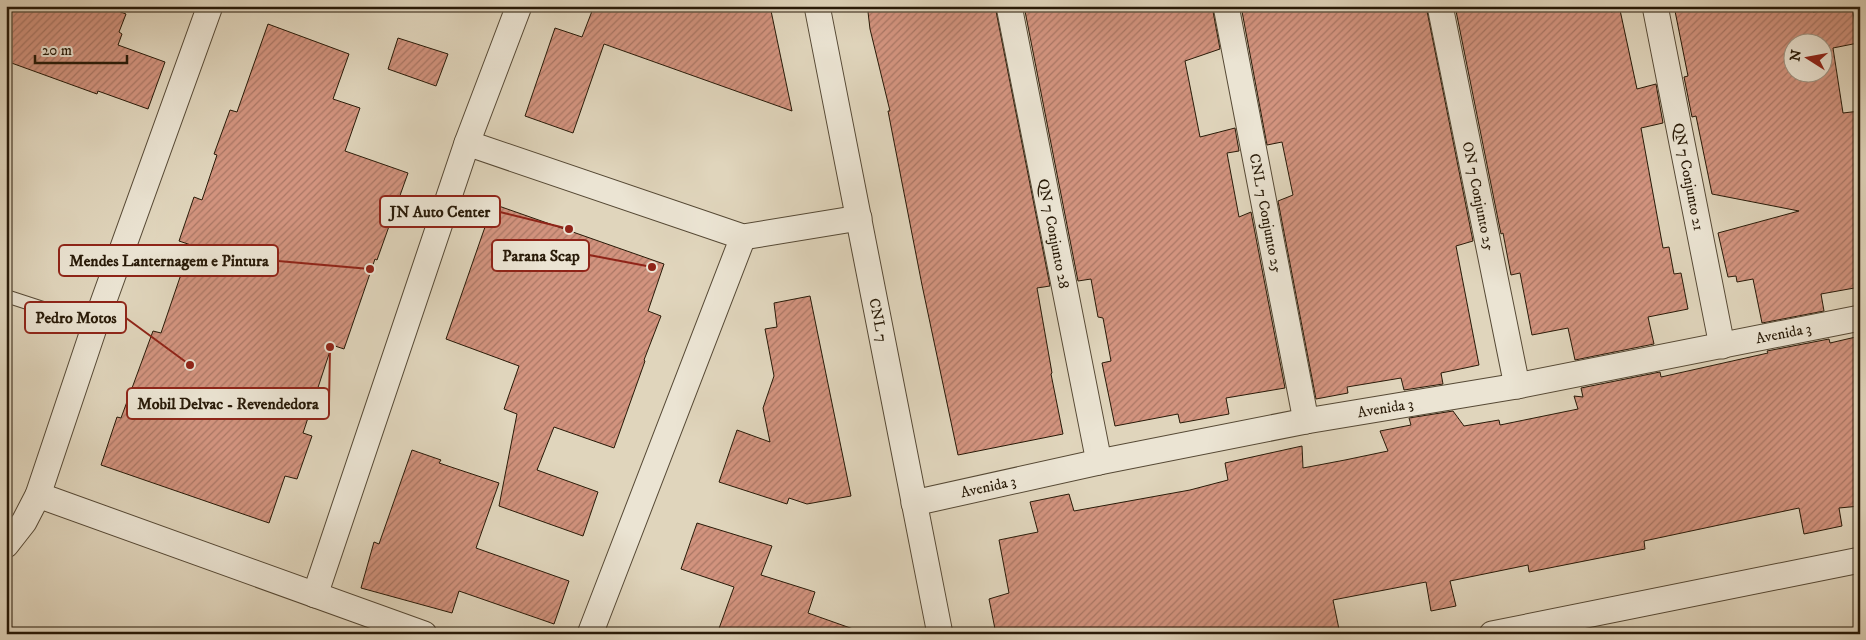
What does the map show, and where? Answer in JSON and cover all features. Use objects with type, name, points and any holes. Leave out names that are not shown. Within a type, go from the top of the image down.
[{"type":"street","points":[[6,545],[24,522],[38,495],[95,325],[210,6]]},
{"type":"street","points":[[315,595],[467,143],[518,6]]},
{"type":"street","name":"CNL 7","points":[[817,6],[940,634]]},
{"type":"street","name":"QN 7 Conjunto 28","points":[[1009,6],[1100,462]]},
{"type":"street","name":"CNL 7 Conjunto 25","points":[[1226,6],[1306,421]]},
{"type":"street","name":"ON 7 Conjunto 25","points":[[1440,6],[1516,386]]},
{"type":"street","name":"QN 7 Conjunto 21","points":[[1655,6],[1722,346]]},
{"type":"street","points":[[467,143],[743,237],[859,218]]},
{"type":"street","points":[[590,634],[743,237]]},
{"type":"street","name":"Avenida 3","points":[[914,503],[1100,462],[1306,421],[1516,386],[1860,318]]},
{"type":"street","points":[[38,495],[424,634]]},
{"type":"street","points":[[1492,634],[1860,560]]},
{"type":"lane","points":[[6,296],[95,325]]},
{"type":"building","points":[[6,6],[105,6],[126,14],[119,32],[122,34],[118,45],[165,62],[148,109],[98,91],[97,94],[6,61]]},
{"type":"building","points":[[594,6],[770,6],[792,111],[604,44],[573,133],[525,116],[555,28],[582,37]]},
{"type":"building","points":[[875,6],[995,6],[1050,286],[1037,288],[1063,434],[958,455],[922,285],[888,111],[890,111],[870,29],[868,12],[875,10]]},
{"type":"building","points":[[1024,6],[1212,6],[1220,49],[1185,61],[1200,137],[1235,128],[1239,151],[1227,153],[1239,217],[1251,212],[1285,388],[1226,398],[1229,414],[1180,423],[1178,414],[1115,426],[1102,363],[1111,361],[1103,318],[1098,317],[1091,279],[1078,281]]},
{"type":"building","points":[[1241,6],[1426,6],[1473,241],[1456,246],[1479,365],[1441,373],[1443,384],[1404,390],[1401,378],[1347,387],[1348,393],[1316,399],[1278,201],[1293,195],[1282,142],[1267,145]]},
{"type":"building","points":[[1455,6],[1610,6],[1611,12],[1620,10],[1637,89],[1656,84],[1663,123],[1641,128],[1663,248],[1669,247],[1674,274],[1681,273],[1688,309],[1648,317],[1654,344],[1575,360],[1568,328],[1532,335],[1520,273],[1511,275],[1503,233],[1501,234]]},
{"type":"building","points":[[1674,6],[1812,6],[1813,12],[1852,6],[1858,43],[1834,48],[1834,32],[1784,32],[1784,82],[1834,82],[1834,54],[1843,113],[1860,111],[1860,287],[1821,294],[1824,311],[1762,323],[1753,279],[1737,282],[1736,276],[1728,277],[1718,233],[1799,211],[1712,194],[1696,116],[1692,117],[1684,77],[1688,76]]},
{"type":"building","points":[[268,24],[349,54],[333,99],[360,108],[345,151],[408,173],[377,260],[375,259],[344,349],[332,345],[303,433],[312,436],[297,479],[285,476],[269,523],[101,465],[117,417],[121,418],[153,331],[161,333],[191,245],[179,241],[194,197],[202,200],[217,155],[214,154],[230,110],[237,112]]},
{"type":"building","points":[[398,38],[448,54],[436,86],[388,69]]},
{"type":"building","points":[[493,204],[664,264],[648,311],[661,316],[614,448],[554,427],[537,470],[598,492],[583,536],[499,506],[517,414],[504,409],[519,366],[446,339]]},
{"type":"building","points":[[810,296],[851,496],[807,504],[789,498],[787,504],[719,482],[737,430],[770,442],[763,408],[774,376],[765,329],[777,327],[774,303]]},
{"type":"building","points":[[1860,336],[1860,506],[1839,508],[1842,526],[1804,534],[1799,508],[1644,541],[1645,549],[1529,572],[1528,565],[1450,581],[1456,606],[1431,611],[1426,582],[1333,600],[1340,634],[996,634],[989,599],[1009,593],[999,540],[1038,532],[1030,502],[1069,494],[1074,511],[1190,490],[1228,480],[1225,463],[1302,446],[1303,468],[1345,460],[1388,451],[1380,431],[1411,425],[1409,418],[1453,411],[1464,426],[1499,420],[1500,425],[1578,409],[1574,396],[1583,397],[1581,388],[1660,372],[1661,377],[1768,353],[1767,351],[1829,339],[1830,343]]},
{"type":"building","points":[[412,450],[441,460],[439,463],[499,483],[476,548],[569,581],[554,624],[459,591],[452,613],[361,588],[374,542],[379,544]]},
{"type":"building","points":[[697,523],[772,546],[761,575],[815,592],[808,613],[856,630],[855,634],[717,634],[734,587],[681,569]]},
{"type":"place","name":"JN Auto Center","points":[[569,229]]},
{"type":"place","name":"Parana Scap","points":[[652,267]]},
{"type":"place","name":"Mendes Lanternagem e Pintura","points":[[370,269]]},
{"type":"place","name":"Mobil Delvac - Revendedora","points":[[330,347]]},
{"type":"place","name":"Pedro Motos","points":[[190,365]]}]
